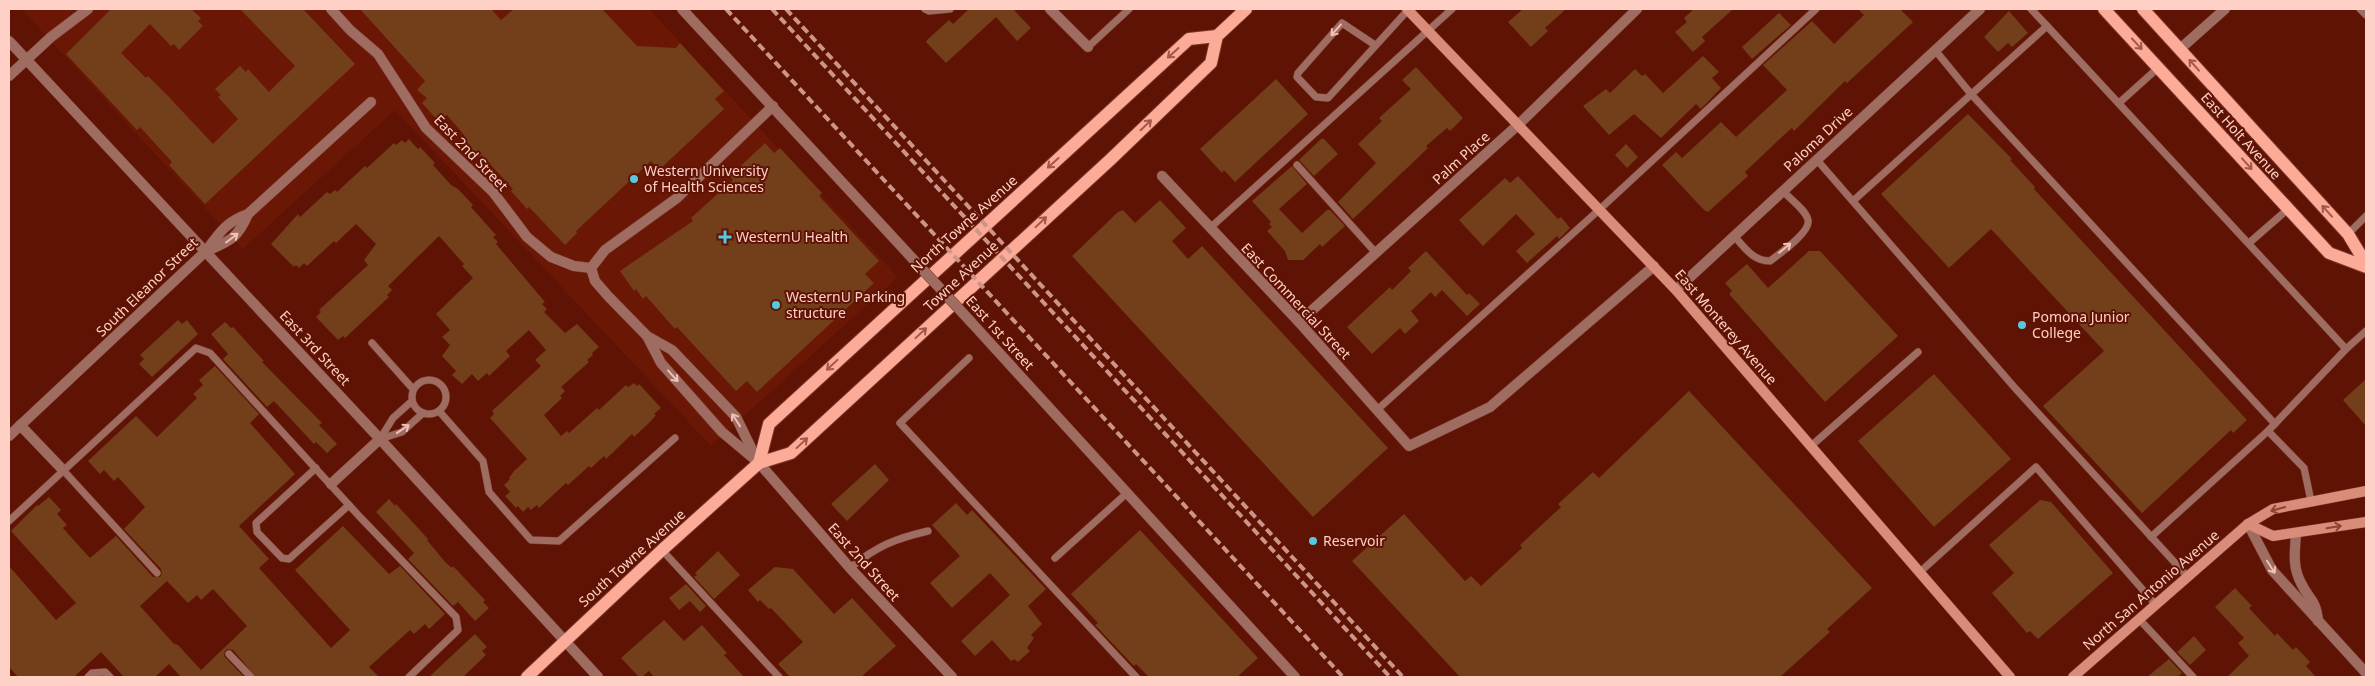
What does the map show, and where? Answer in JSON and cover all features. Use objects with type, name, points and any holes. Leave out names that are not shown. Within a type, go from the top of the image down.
[{"type":"main road","points":[[1216,36],[1246,9]]},
{"type":"main road","name":"East Holt Avenue","points":[[2104,9],[2329,253],[2366,266]]},
{"type":"main road","name":"East Holt Avenue","points":[[2143,9],[2348,234],[2366,266]]},
{"type":"main road","name":"Towne Avenue","points":[[759,463],[790,453],[1111,159],[1211,63],[1216,36]]},
{"type":"main road","name":"North Towne Avenue","points":[[759,463],[769,424],[1189,39],[1216,36]]},
{"type":"main road","name":"South Towne Avenue","points":[[527,677],[662,550],[759,463]]},
{"type":"street","points":[[9,76],[51,36],[88,9]]},
{"type":"street","name":"East 2nd Street","points":[[331,9],[350,30],[378,54],[426,128],[493,192],[527,237],[551,257],[574,266],[591,268]]},
{"type":"street","name":"East 1st Street","points":[[682,9],[1296,677]]},
{"type":"street","points":[[1050,9],[1088,47]]},
{"type":"street","name":"East Monterey Avenue","points":[[1407,9],[1676,290],[2010,677]]},
{"type":"street","name":"Palm Place","points":[[1299,322],[1518,124],[1637,9]]},
{"type":"street","name":"Paloma Drive","points":[[1676,290],[1980,9]]},
{"type":"street","points":[[2180,49],[2226,9]]},
{"type":"street","name":"East 3rd Street","points":[[9,40],[380,439],[598,677]]},
{"type":"street","name":"South Eleanor Street","points":[[9,434],[206,252],[230,241],[236,236],[241,231],[248,214],[371,102]]},
{"type":"street","points":[[759,463],[722,432],[661,363],[647,336],[595,281],[591,268],[598,256],[605,250],[677,198],[773,106]]},
{"type":"street","name":"East Commercial Street","points":[[1162,176],[1299,322],[1409,446],[1490,407],[1654,266]]},
{"type":"street","points":[[647,336],[672,350],[736,417],[759,463]]},
{"type":"street","points":[[20,425],[63,470]]},
{"type":"street","points":[[331,484],[380,439]]},
{"type":"street","name":"East 2nd Street","points":[[759,463],[850,568],[952,677]]},
{"type":"street","name":"North San Antonio Avenue","points":[[2073,677],[2248,524],[2273,509],[2366,491]]},
{"type":"street","points":[[2248,524],[2273,536],[2366,522]]},
{"type":"street","points":[[2248,524],[2272,570],[2366,673]]},
{"type":"street","points":[[2296,533],[2294,563],[2301,584],[2315,601],[2318,621]]},
{"type":"lane","points":[[925,9],[929,11],[950,9]]},
{"type":"lane","points":[[1088,47],[1129,9]]},
{"type":"lane","points":[[1375,45],[1342,23],[1298,73],[1297,77],[1316,97],[1328,98],[1407,9]]},
{"type":"lane","points":[[1210,228],[1452,9]]},
{"type":"lane","points":[[1377,410],[1600,209],[1816,9]]},
{"type":"lane","points":[[2032,9],[2346,349]]},
{"type":"lane","points":[[2360,9],[2366,15]]},
{"type":"lane","points":[[1853,201],[2047,26]]},
{"type":"lane","points":[[1935,50],[1971,94],[2275,424]]},
{"type":"lane","points":[[2119,103],[2159,67]]},
{"type":"lane","points":[[1817,160],[2015,388],[2188,577]]},
{"type":"lane","points":[[1297,164],[1376,253]]},
{"type":"lane","points":[[1734,236],[1752,256],[1761,261],[1770,261],[1807,230],[1809,222],[1806,215],[1783,191]]},
{"type":"lane","points":[[2249,244],[2288,209]]},
{"type":"lane","points":[[2348,234],[2366,216]]},
{"type":"lane","points":[[2151,537],[2268,431],[2346,349],[2366,331]]},
{"type":"lane","points":[[372,343],[413,389]]},
{"type":"lane","points":[[9,521],[196,348],[210,353],[456,617],[458,630],[409,677]]},
{"type":"lane","points":[[1811,446],[1918,352]]},
{"type":"lane","points":[[968,358],[900,424],[1136,677]]},
{"type":"lane","points":[[427,380],[432,380],[442,386],[446,397],[443,407],[434,413],[423,413],[414,406],[412,401],[413,389],[427,380]]},
{"type":"lane","points":[[380,439],[393,418],[412,401]]},
{"type":"lane","points":[[439,411],[484,461],[489,492],[531,540],[559,541],[675,438]]},
{"type":"lane","points":[[380,439],[402,432],[423,413]]},
{"type":"lane","points":[[2268,431],[2304,468],[2311,501]]},
{"type":"lane","points":[[1920,572],[2036,467],[2156,605]]},
{"type":"lane","points":[[316,468],[256,523],[257,532],[282,558],[290,559],[349,504]]},
{"type":"lane","points":[[63,470],[157,572]]},
{"type":"lane","points":[[1055,558],[1127,493]]},
{"type":"lane","points":[[850,568],[874,549],[901,537],[928,531]]},
{"type":"lane","points":[[662,550],[779,677]]},
{"type":"lane","points":[[2139,619],[2193,677]]},
{"type":"lane","points":[[229,654],[251,677]]},
{"type":"lane","points":[[88,677],[92,673],[105,672],[110,677]]},
{"type":"shaded area","name":"Western University of Health Sciences","points":[[21,9],[649,9],[898,277],[711,446],[395,110],[243,249]]},
{"type":"building","points":[[111,9],[191,9],[201,18],[198,21],[203,26],[179,50],[174,44],[171,46],[150,24],[121,53],[146,78],[148,76],[213,144],[238,119],[218,97],[221,95],[215,89],[240,66],[246,72],[248,69],[269,92],[295,66],[240,9],[303,9],[355,64],[205,204],[169,165],[172,162],[140,127],[137,130],[66,54]]},
{"type":"building","points":[[360,9],[491,9],[501,20],[514,9],[602,9],[637,46],[676,48],[680,43],[724,91],[715,99],[724,109],[659,170],[651,161],[576,231],[577,233],[565,245],[529,207],[527,209],[511,191],[513,189],[482,155],[479,157],[463,139],[465,136],[447,115],[439,122],[422,103],[427,98],[417,90],[425,81]]},
{"type":"building","points":[[969,9],[1013,9],[1031,28],[1017,41],[996,17],[946,63],[926,42],[949,20],[953,24]]},
{"type":"building","points":[[1523,9],[1566,9],[1545,28],[1548,31],[1531,47],[1508,22]]},
{"type":"building","points":[[1694,9],[1733,9],[1702,37],[1705,41],[1693,52],[1675,32],[1687,22],[1684,18]]},
{"type":"building","points":[[1858,9],[1900,9],[1913,22],[1847,83],[1845,81],[1794,131],[1792,128],[1784,135],[1745,172],[1748,176],[1708,212],[1704,210],[1662,165],[1676,152],[1682,158],[1721,122],[1736,137],[1787,90],[1763,65],[1812,21],[1834,44],[1864,15]]},
{"type":"building","points":[[2009,11],[2028,33],[2012,47],[2008,43],[1998,52],[1984,37]]},
{"type":"building","points":[[1779,13],[1791,25],[1752,59],[1742,47]]},
{"type":"building","points":[[1703,56],[1719,72],[1712,78],[1721,88],[1701,109],[1696,104],[1661,138],[1634,114],[1609,135],[1583,106],[1606,89],[1610,93],[1635,69],[1642,76],[1645,74],[1663,93]]},
{"type":"building","points":[[1416,67],[1463,118],[1450,131],[1447,128],[1426,146],[1428,148],[1353,219],[1338,202],[1376,163],[1358,144],[1382,121],[1379,118],[1411,89],[1402,80]]},
{"type":"building","points":[[1276,79],[1308,114],[1235,182],[1224,170],[1222,173],[1200,149]]},
{"type":"building","points":[[1968,114],[2012,159],[2010,160],[2035,187],[2034,189],[2247,420],[2233,433],[2231,430],[2142,513],[2043,406],[2104,351],[1991,229],[1949,268],[1881,194]]},
{"type":"building","points":[[409,139],[418,149],[420,147],[435,163],[433,165],[451,185],[458,189],[473,205],[471,207],[496,235],[493,237],[498,242],[496,244],[545,302],[542,304],[547,309],[544,312],[565,333],[577,324],[599,347],[587,360],[589,362],[561,387],[565,391],[560,396],[562,398],[544,415],[561,436],[567,431],[569,433],[597,408],[599,410],[626,385],[628,387],[634,383],[637,386],[639,384],[661,408],[654,414],[656,415],[651,421],[634,437],[632,434],[606,459],[604,456],[591,468],[589,466],[568,485],[566,483],[539,508],[537,505],[531,510],[528,507],[523,512],[518,506],[516,508],[505,496],[510,492],[504,485],[514,471],[527,459],[490,418],[494,414],[492,411],[541,366],[535,360],[546,350],[529,330],[506,351],[510,356],[489,376],[487,373],[478,381],[472,374],[462,384],[452,375],[456,371],[442,356],[450,345],[442,337],[450,330],[436,314],[473,278],[462,266],[464,264],[439,236],[388,286],[392,290],[387,295],[389,297],[345,338],[343,336],[338,340],[316,317],[321,312],[319,310],[368,265],[364,260],[376,244],[356,224],[307,266],[304,263],[299,268],[296,265],[294,267],[271,244],[298,214],[300,217],[327,192],[330,194],[335,190],[337,192],[394,143],[396,145],[402,140],[405,143]]},
{"type":"building","points":[[1321,139],[1324,139],[1338,154],[1314,176],[1299,160]]},
{"type":"building","points":[[765,143],[774,153],[780,148],[822,193],[819,196],[879,261],[865,274],[874,283],[757,392],[747,381],[736,391],[677,327],[675,329],[646,296],[643,299],[636,289],[634,291],[620,271],[693,221],[691,218],[733,180],[730,176]]},
{"type":"building","points":[[1626,144],[1638,157],[1627,168],[1615,155]]},
{"type":"building","points":[[1292,166],[1307,184],[1279,209],[1302,233],[1327,210],[1330,210],[1345,226],[1322,247],[1320,244],[1303,260],[1288,260],[1285,251],[1267,231],[1272,227],[1269,224],[1271,222],[1252,201]]},
{"type":"building","points":[[1518,176],[1558,219],[1561,217],[1570,228],[1559,239],[1557,236],[1527,263],[1516,251],[1535,234],[1516,214],[1483,246],[1459,220],[1505,178],[1510,183]]},
{"type":"building","points":[[1160,200],[1186,228],[1172,241],[1188,259],[1202,246],[1388,448],[1313,517],[1072,256],[1118,212],[1123,210],[1135,223]]},
{"type":"building","points":[[1426,251],[1467,295],[1469,293],[1480,304],[1467,316],[1442,290],[1435,297],[1431,292],[1411,311],[1419,321],[1405,334],[1400,328],[1372,354],[1347,327],[1390,287],[1392,290],[1411,271],[1408,268]]},
{"type":"building","points":[[1809,251],[1820,251],[1898,336],[1825,402],[1729,294],[1732,291],[1725,283],[1747,264],[1768,288]]},
{"type":"building","points":[[178,320],[182,324],[187,320],[198,334],[152,377],[139,364],[144,359],[140,355]]},
{"type":"building","points":[[225,322],[231,328],[233,327],[264,361],[262,362],[322,423],[319,425],[337,444],[327,453],[316,442],[314,444],[274,401],[267,407],[223,359],[228,354],[211,334]]},
{"type":"building","points":[[215,366],[259,414],[250,423],[295,474],[239,526],[269,559],[259,568],[331,648],[350,630],[295,570],[343,526],[389,574],[400,566],[445,614],[429,629],[425,624],[414,634],[410,630],[369,667],[379,677],[256,677],[233,650],[228,649],[225,651],[224,656],[244,677],[181,677],[169,664],[155,677],[124,677],[101,652],[74,677],[18,677],[9,667],[9,566],[56,620],[76,603],[11,531],[37,505],[49,497],[61,510],[57,514],[67,525],[63,528],[90,558],[116,536],[153,577],[160,577],[162,574],[161,569],[124,529],[145,507],[118,477],[114,481],[104,470],[100,474],[88,461],[136,416],[157,437],[197,398],[193,394],[203,385],[199,380]],"holes":[[[167,581],[188,603],[197,595],[201,600],[213,589],[247,626],[201,670],[178,645],[174,644],[140,606]]]},
{"type":"building","points":[[1934,374],[2011,459],[1934,527],[1858,441]]},
{"type":"building","points":[[2366,379],[2366,426],[2343,400]]},
{"type":"building","points":[[1689,391],[1872,588],[1827,629],[1830,632],[1780,677],[1460,677],[1352,561],[1404,514],[1465,581],[1471,576],[1481,586],[1522,548],[1520,545],[1561,507],[1558,504],[1593,472],[1599,478]]},
{"type":"building","points":[[875,464],[889,480],[847,521],[831,504]]},
{"type":"building","points":[[389,499],[395,506],[396,504],[428,539],[445,562],[452,568],[453,566],[485,600],[483,602],[489,608],[475,621],[458,602],[453,606],[408,559],[414,553],[376,512]]},
{"type":"building","points":[[2040,500],[2051,502],[2113,573],[2038,639],[2030,631],[2027,633],[1992,593],[2014,573],[1989,545]]},
{"type":"building","points":[[956,503],[967,515],[972,510],[1046,589],[1028,606],[1042,624],[1031,635],[1034,638],[1027,648],[1030,651],[1018,662],[1014,659],[1011,661],[992,640],[975,656],[961,641],[1010,595],[990,573],[952,608],[930,583],[960,556],[932,525]]},
{"type":"building","points":[[1140,530],[1258,658],[1237,677],[1149,677],[1136,664],[1134,666],[1095,625],[1098,623],[1071,594]]},
{"type":"building","points":[[718,551],[740,575],[714,599],[694,577],[697,575],[695,573]]},
{"type":"building","points":[[775,567],[793,569],[834,614],[852,598],[896,646],[861,677],[790,677],[778,664],[803,642],[771,608],[769,609],[760,600],[758,602],[748,590]]},
{"type":"building","points":[[686,584],[706,606],[700,612],[690,601],[679,610],[669,598]]},
{"type":"building","points":[[2235,588],[2252,606],[2249,608],[2275,636],[2277,633],[2293,650],[2296,647],[2310,662],[2306,666],[2316,677],[2227,677],[2249,656],[2238,643],[2244,638],[2215,607]]},
{"type":"building","points":[[664,620],[684,641],[702,625],[727,653],[724,655],[744,677],[654,677],[649,671],[642,677],[639,677],[621,658]]},
{"type":"building","points":[[475,634],[487,647],[482,651],[486,655],[463,677],[429,677]]},
{"type":"building","points":[[2194,636],[2206,650],[2190,665],[2177,652]]},
{"type":"building","points":[[2169,659],[2182,673],[2177,677],[2147,677]]},
{"type":"railway","points":[[726,9],[1343,677]]},
{"type":"railway","points":[[772,9],[1390,677]]},
{"type":"railway","points":[[786,9],[1403,677]]},
{"type":"place","name":"Western University of Health Sciences","points":[[634,179]]},
{"type":"place","name":"WesternU Health","points":[[725,237]]},
{"type":"place","name":"WesternU Parking structure","points":[[776,305]]},
{"type":"place","name":"Pomona Junior College","points":[[2022,325]]},
{"type":"place","name":"Reservoir","points":[[1313,541]]}]
